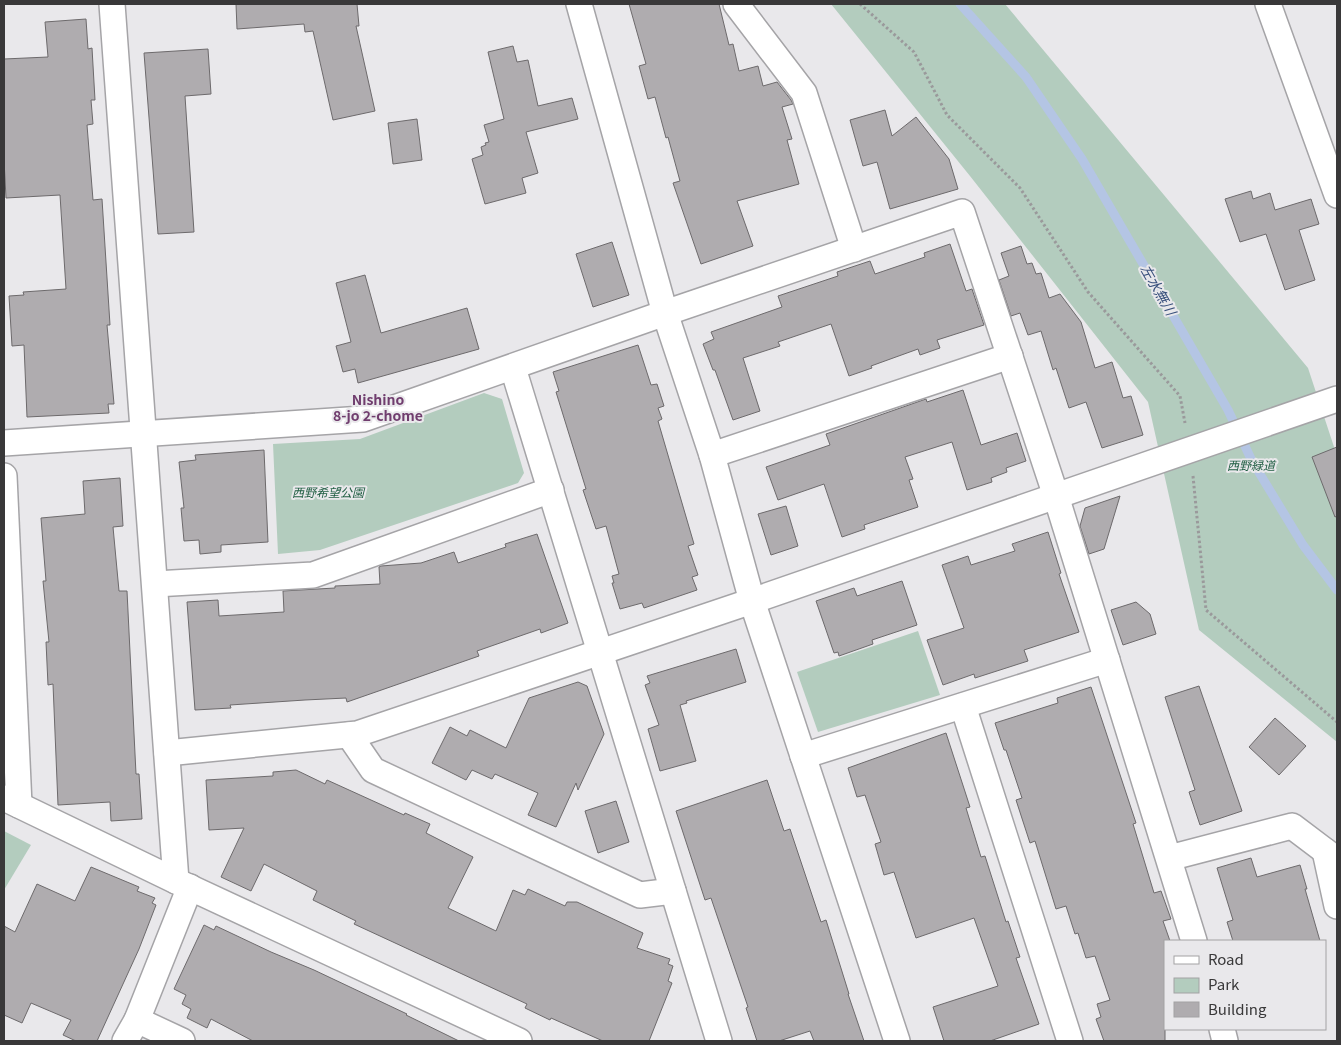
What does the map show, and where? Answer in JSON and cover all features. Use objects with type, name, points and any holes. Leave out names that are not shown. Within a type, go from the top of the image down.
[{"type":"street","points":[[112,4],[167,752],[183,884],[131,1031],[182,1041]]},
{"type":"street","points":[[579,4],[665,313],[712,456],[752,601],[897,1041]]},
{"type":"street","points":[[736,4],[804,93],[854,249]]},
{"type":"street","points":[[1268,4],[1337,195]]},
{"type":"street","points":[[4,443],[363,420],[665,313],[962,212],[1056,496],[1194,940]]},
{"type":"street","points":[[712,456],[1010,356]]},
{"type":"street","points":[[513,368],[719,1041]]},
{"type":"street","points":[[167,752],[357,734],[752,601],[1337,399]]},
{"type":"street","points":[[4,476],[11,802],[519,1041]]},
{"type":"street","points":[[155,584],[313,575],[551,490]]},
{"type":"street","points":[[803,756],[1107,660]]},
{"type":"street","points":[[963,706],[1070,1041]]},
{"type":"street","points":[[349,735],[373,770],[640,895],[673,891]]},
{"type":"street","points":[[1169,858],[1292,826],[1331,855],[1337,906]]},
{"type":"path","points":[[860,4],[914,52],[947,115],[1020,188],[1088,292],[1180,396],[1190,449],[1206,610],[1337,722]]},
{"type":"green space","name":"西野緑道","points":[[831,4],[1005,4],[1308,368],[1337,456],[1337,742],[1199,630],[1148,402],[970,176]]},
{"type":"green space","name":"西野希望公園","points":[[484,393],[502,399],[524,473],[518,483],[320,550],[278,554],[273,444],[360,439]]},
{"type":"green space","points":[[918,631],[940,695],[818,732],[797,672]]},
{"type":"green space","points":[[4,831],[31,845],[4,890]]},
{"type":"building","points":[[236,4],[357,4],[359,26],[356,26],[375,111],[333,120],[313,31],[305,32],[304,24],[237,29]]},
{"type":"building","points":[[629,4],[719,4],[729,45],[733,44],[739,71],[758,66],[763,86],[777,82],[791,100],[793,104],[782,107],[792,139],[787,140],[799,184],[737,201],[753,246],[701,264],[673,183],[680,181],[668,137],[666,138],[655,97],[648,99],[639,66],[646,64]]},
{"type":"building","points":[[86,19],[88,49],[92,48],[95,100],[91,100],[93,124],[87,125],[93,200],[102,199],[110,325],[107,325],[114,404],[108,404],[109,413],[27,417],[24,345],[12,346],[9,296],[24,295],[23,292],[66,289],[60,195],[6,198],[4,59],[48,57],[45,22]]},
{"type":"building","points":[[513,46],[517,62],[528,60],[538,106],[572,98],[578,119],[526,132],[538,173],[522,178],[526,193],[485,204],[472,159],[483,155],[481,147],[489,142],[484,125],[504,119],[488,52]]},
{"type":"building","points":[[208,49],[211,94],[185,96],[194,232],[158,234],[144,53]]},
{"type":"building","points":[[885,110],[892,136],[916,117],[949,159],[958,189],[890,209],[877,162],[863,166],[850,120]]},
{"type":"building","points":[[417,119],[422,160],[393,164],[388,123]]},
{"type":"building","points":[[1251,191],[1253,199],[1270,193],[1275,210],[1311,199],[1319,224],[1299,230],[1315,280],[1285,290],[1266,234],[1240,242],[1225,199]]},
{"type":"building","points":[[612,242],[629,295],[593,307],[576,254]]},
{"type":"building","points":[[950,244],[966,291],[972,289],[984,325],[937,340],[940,348],[920,355],[918,349],[849,376],[831,324],[778,342],[780,346],[743,358],[760,411],[733,420],[715,370],[713,370],[703,344],[714,339],[711,332],[782,307],[778,296],[838,276],[837,272],[870,261],[875,274],[925,257],[924,253]]},
{"type":"building","points":[[1021,246],[1027,264],[1032,263],[1036,274],[1041,273],[1049,298],[1060,294],[1081,322],[1095,368],[1112,362],[1123,398],[1131,396],[1143,435],[1102,448],[1086,402],[1069,408],[1056,368],[1053,370],[1041,331],[1028,335],[1020,313],[1011,316],[999,280],[1009,276],[1001,253]]},
{"type":"building","points":[[365,275],[381,333],[467,308],[479,349],[358,383],[355,369],[343,372],[336,346],[351,342],[336,283]]},
{"type":"building","points":[[638,345],[651,385],[657,384],[664,406],[658,408],[662,419],[658,421],[694,544],[688,546],[698,575],[692,577],[697,590],[644,608],[642,603],[620,609],[612,583],[614,583],[612,576],[619,574],[606,526],[596,529],[583,490],[586,489],[556,392],[559,391],[553,372]]},
{"type":"building","points":[[963,390],[981,445],[1017,433],[1026,461],[1006,468],[1007,472],[991,478],[992,482],[967,490],[952,442],[905,457],[913,479],[909,480],[918,507],[864,525],[865,529],[842,537],[824,484],[778,500],[766,467],[830,445],[826,434],[926,399],[927,402]]},
{"type":"building","points":[[1337,447],[1337,516],[1335,517],[1312,457]]},
{"type":"building","points":[[264,450],[268,542],[221,545],[221,552],[200,554],[199,540],[184,541],[181,508],[184,508],[179,462],[196,460],[195,455]]},
{"type":"building","points":[[120,478],[123,526],[113,527],[119,591],[127,591],[136,774],[139,774],[142,819],[111,821],[110,802],[58,805],[53,684],[48,685],[46,642],[49,642],[43,581],[46,581],[41,518],[85,514],[83,481]]},
{"type":"building","points":[[1120,496],[1104,549],[1089,554],[1080,526],[1085,508]]},
{"type":"building","points":[[786,506],[798,546],[771,555],[758,514]]},
{"type":"building","points":[[1048,532],[1061,573],[1059,574],[1079,632],[1024,650],[1028,661],[975,678],[974,674],[943,685],[927,640],[964,628],[942,565],[968,556],[971,565],[1015,551],[1012,544]]},
{"type":"building","points":[[537,534],[568,623],[541,633],[540,629],[477,651],[479,656],[347,702],[346,698],[305,700],[230,705],[231,708],[195,710],[187,602],[218,600],[219,616],[284,612],[283,591],[380,584],[379,567],[381,566],[421,563],[454,552],[458,563],[506,547],[505,544]]},
{"type":"building","points":[[902,581],[917,625],[872,640],[873,644],[839,656],[838,652],[834,653],[816,601],[854,588],[857,596]]},
{"type":"building","points":[[1136,602],[1150,614],[1156,634],[1123,645],[1111,610]]},
{"type":"building","points":[[736,649],[746,682],[686,701],[687,703],[680,705],[696,761],[660,771],[648,729],[659,725],[645,685],[650,683],[647,676]]},
{"type":"building","points":[[578,682],[587,686],[604,734],[578,790],[576,783],[556,827],[528,815],[538,793],[495,774],[492,779],[472,770],[466,780],[432,763],[450,727],[467,736],[470,730],[506,748],[529,698]]},
{"type":"building","points":[[1199,686],[1242,811],[1200,825],[1189,792],[1195,790],[1165,697]]},
{"type":"building","points":[[1091,687],[1136,823],[1133,824],[1154,893],[1161,891],[1171,919],[1163,921],[1170,940],[1164,940],[1165,1041],[1104,1041],[1096,1019],[1101,1017],[1097,1004],[1110,1000],[1095,956],[1086,958],[1078,933],[1075,934],[1066,906],[1056,909],[1035,841],[1030,843],[1016,800],[1022,798],[995,723],[1058,703],[1057,698]]},
{"type":"building","points":[[1275,718],[1306,746],[1279,775],[1249,747]]},
{"type":"building","points":[[946,733],[970,807],[966,808],[981,857],[985,856],[1006,922],[1008,921],[1020,957],[1016,958],[1039,1024],[990,1041],[944,1041],[933,1007],[998,986],[974,918],[916,938],[894,872],[884,875],[875,844],[881,842],[865,795],[857,797],[848,768]]},
{"type":"building","points":[[296,770],[325,784],[327,780],[404,815],[405,813],[430,824],[426,833],[473,857],[448,908],[496,931],[513,890],[525,895],[528,889],[565,906],[567,902],[577,902],[643,933],[637,948],[670,959],[668,964],[673,966],[668,981],[672,983],[649,1041],[603,1041],[551,1018],[550,1020],[525,1008],[527,1004],[354,924],[356,921],[313,900],[317,891],[264,864],[251,891],[221,877],[244,828],[209,830],[206,780],[273,776],[273,772]]},
{"type":"building","points":[[767,780],[784,831],[790,829],[821,922],[826,920],[864,1041],[814,1041],[810,1031],[779,1041],[757,1041],[746,1008],[748,1007],[711,898],[705,900],[676,811]]},
{"type":"building","points":[[616,801],[629,842],[598,853],[585,811]]},
{"type":"building","points":[[1251,858],[1257,877],[1300,865],[1320,940],[1233,940],[1227,922],[1233,920],[1217,868]]},
{"type":"building","points":[[91,867],[139,887],[137,891],[155,898],[152,903],[156,905],[139,949],[97,1041],[76,1041],[63,1035],[71,1020],[31,1003],[22,1023],[4,1015],[4,926],[15,932],[37,884],[75,901]]},
{"type":"building","points":[[204,925],[214,930],[216,926],[314,970],[459,1041],[253,1041],[211,1019],[207,1028],[187,1018],[191,1009],[182,1004],[186,995],[174,989]]},
{"type":"waterway","name":"左水無川","points":[[960,4],[1026,77],[1082,159],[1228,410],[1252,461],[1303,545],[1337,590]]},
{"type":"district","name":"Nishino 8-jo 2-chome","points":[[378,408]]}]
